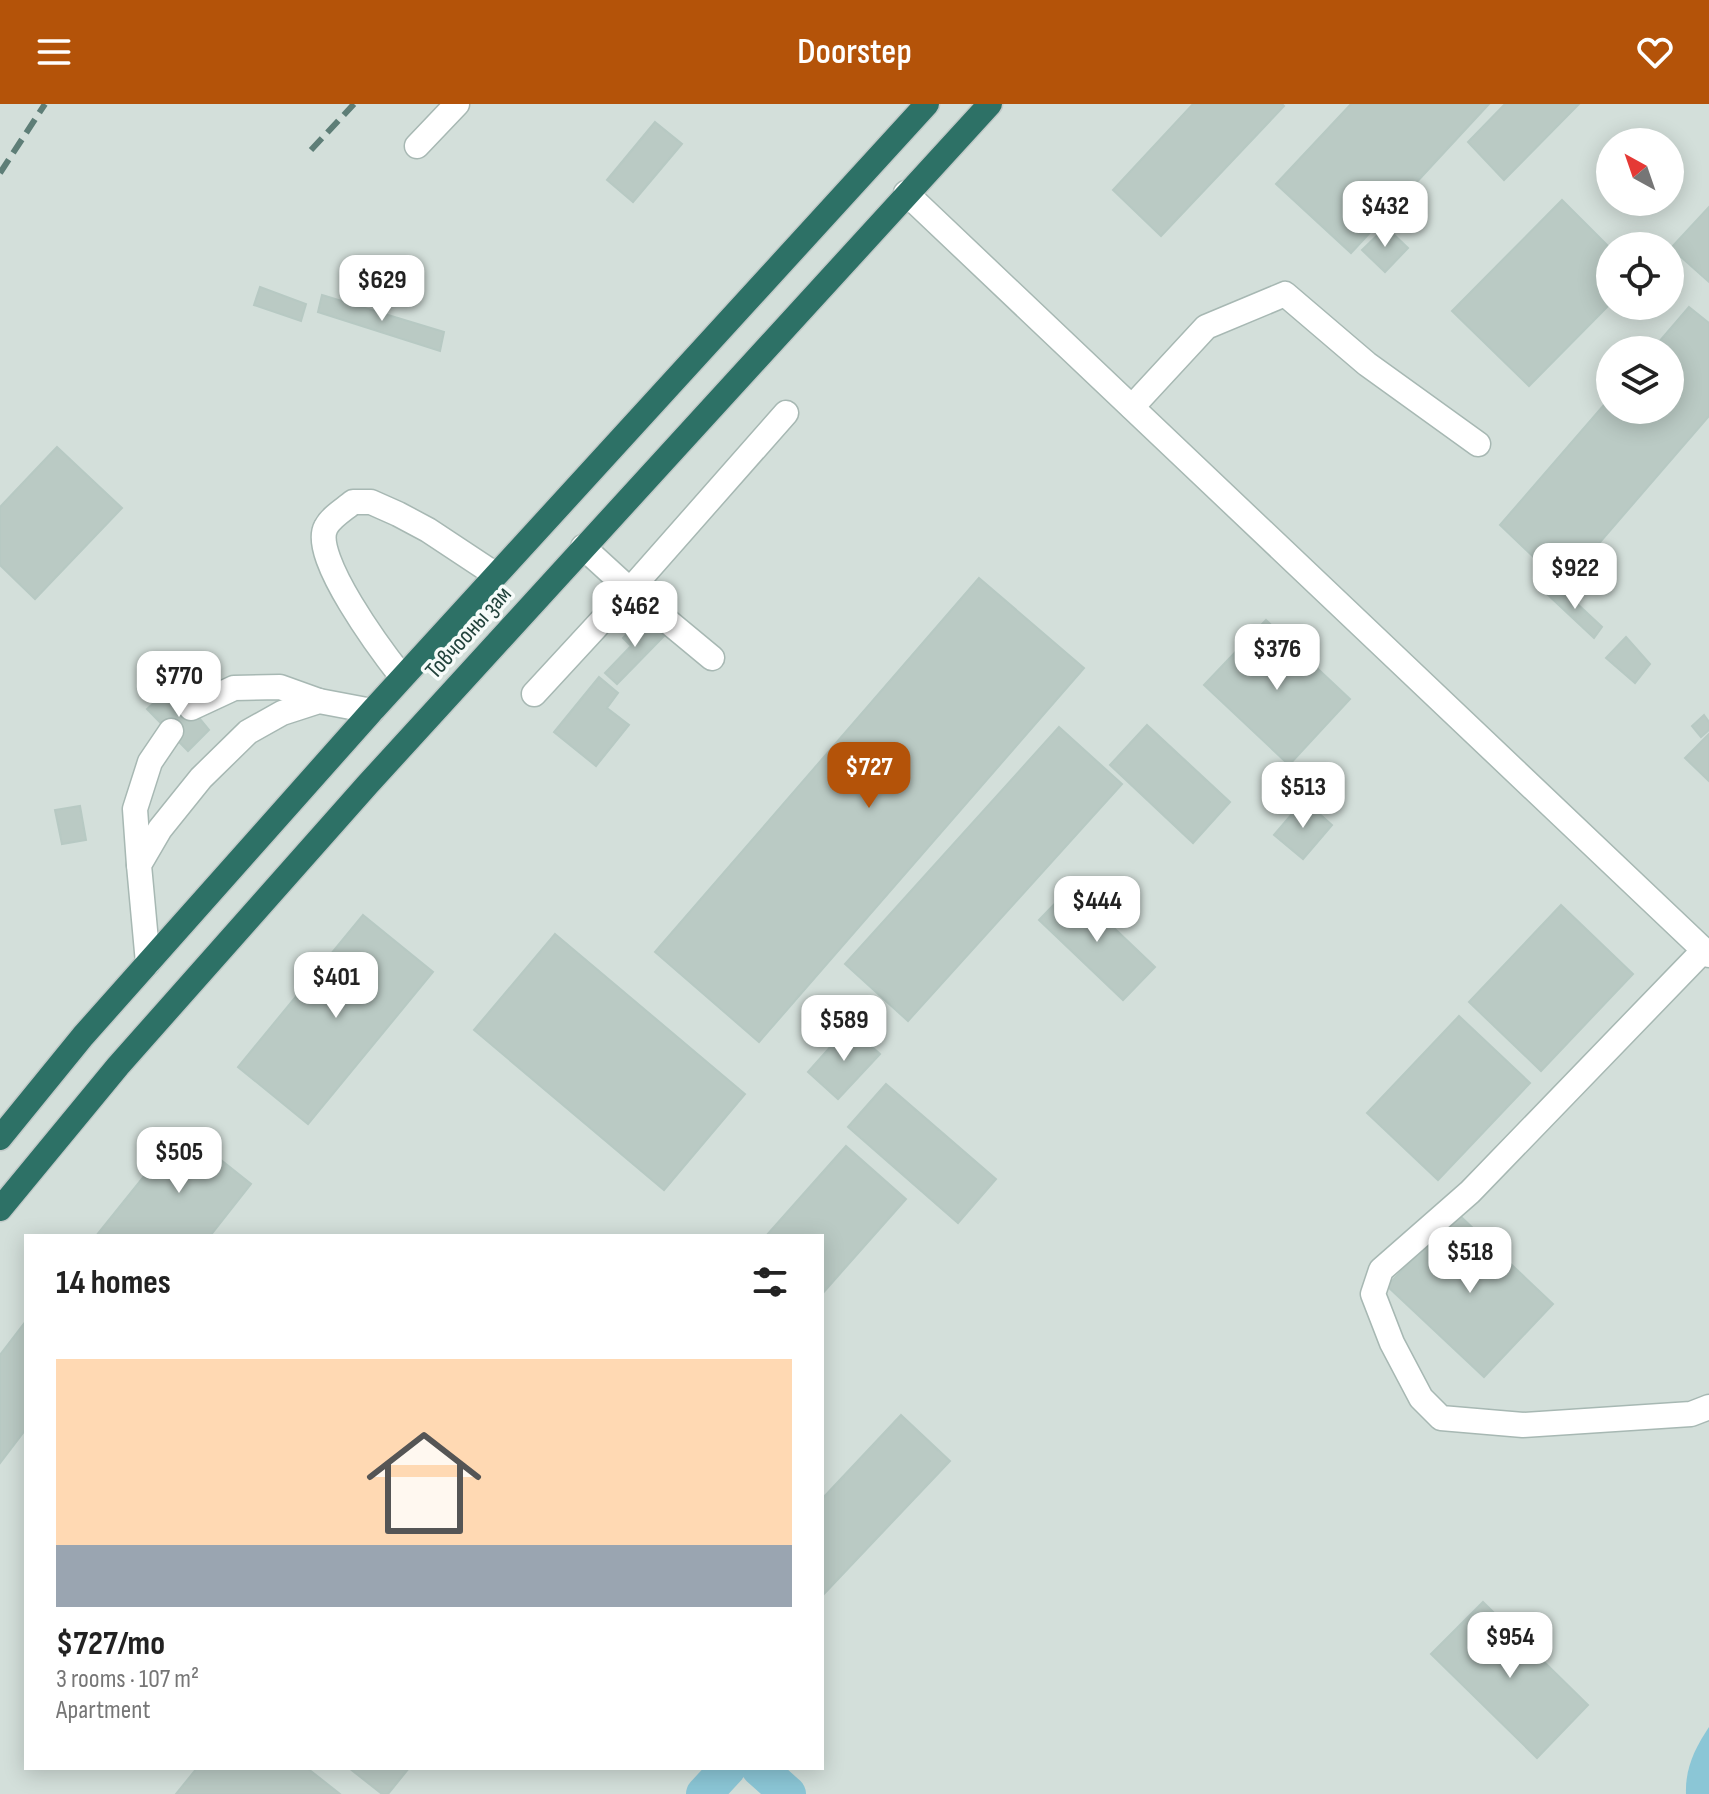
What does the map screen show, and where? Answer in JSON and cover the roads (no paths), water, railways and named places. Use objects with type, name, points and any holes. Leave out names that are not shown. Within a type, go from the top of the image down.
[{"type":"highway","name":"Товчооны зам","points":[[0,1138],[83,1036],[402,677],[927,104]]},
{"type":"highway","name":"Товчооны зам","points":[[0,1209],[128,1054],[583,547],[990,104]]},
{"type":"street","points":[[417,146],[457,104]]},
{"type":"street","points":[[906,193],[1706,953],[1470,1192],[1381,1270],[1373,1294],[1392,1343],[1421,1398],[1441,1418],[1523,1425],[1691,1414],[1709,1407]]},
{"type":"street","points":[[1132,407],[1206,327],[1285,294],[1367,364],[1478,444]]},
{"type":"street","points":[[534,694],[786,413]]},
{"type":"street","points":[[402,677],[350,605],[323,543],[325,527],[353,502],[371,502],[428,530],[496,575]]},
{"type":"street","points":[[583,547],[712,658]]},
{"type":"street","points":[[191,708],[234,688],[280,687],[319,701],[372,711]]},
{"type":"street","points":[[139,865],[160,829],[201,778],[248,732],[282,713],[319,701]]},
{"type":"street","points":[[148,963],[135,809],[150,762],[171,731]]},
{"type":"water","points":[[1709,1727],[1709,1794],[1686,1794],[1692,1759]]},
{"type":"waterway","points":[[704,1794],[726,1770]]},
{"type":"waterway","points":[[761,1770],[788,1794]]},
{"type":"railway","points":[[0,173],[45,104]]},
{"type":"railway","points":[[311,150],[354,104]]}]
